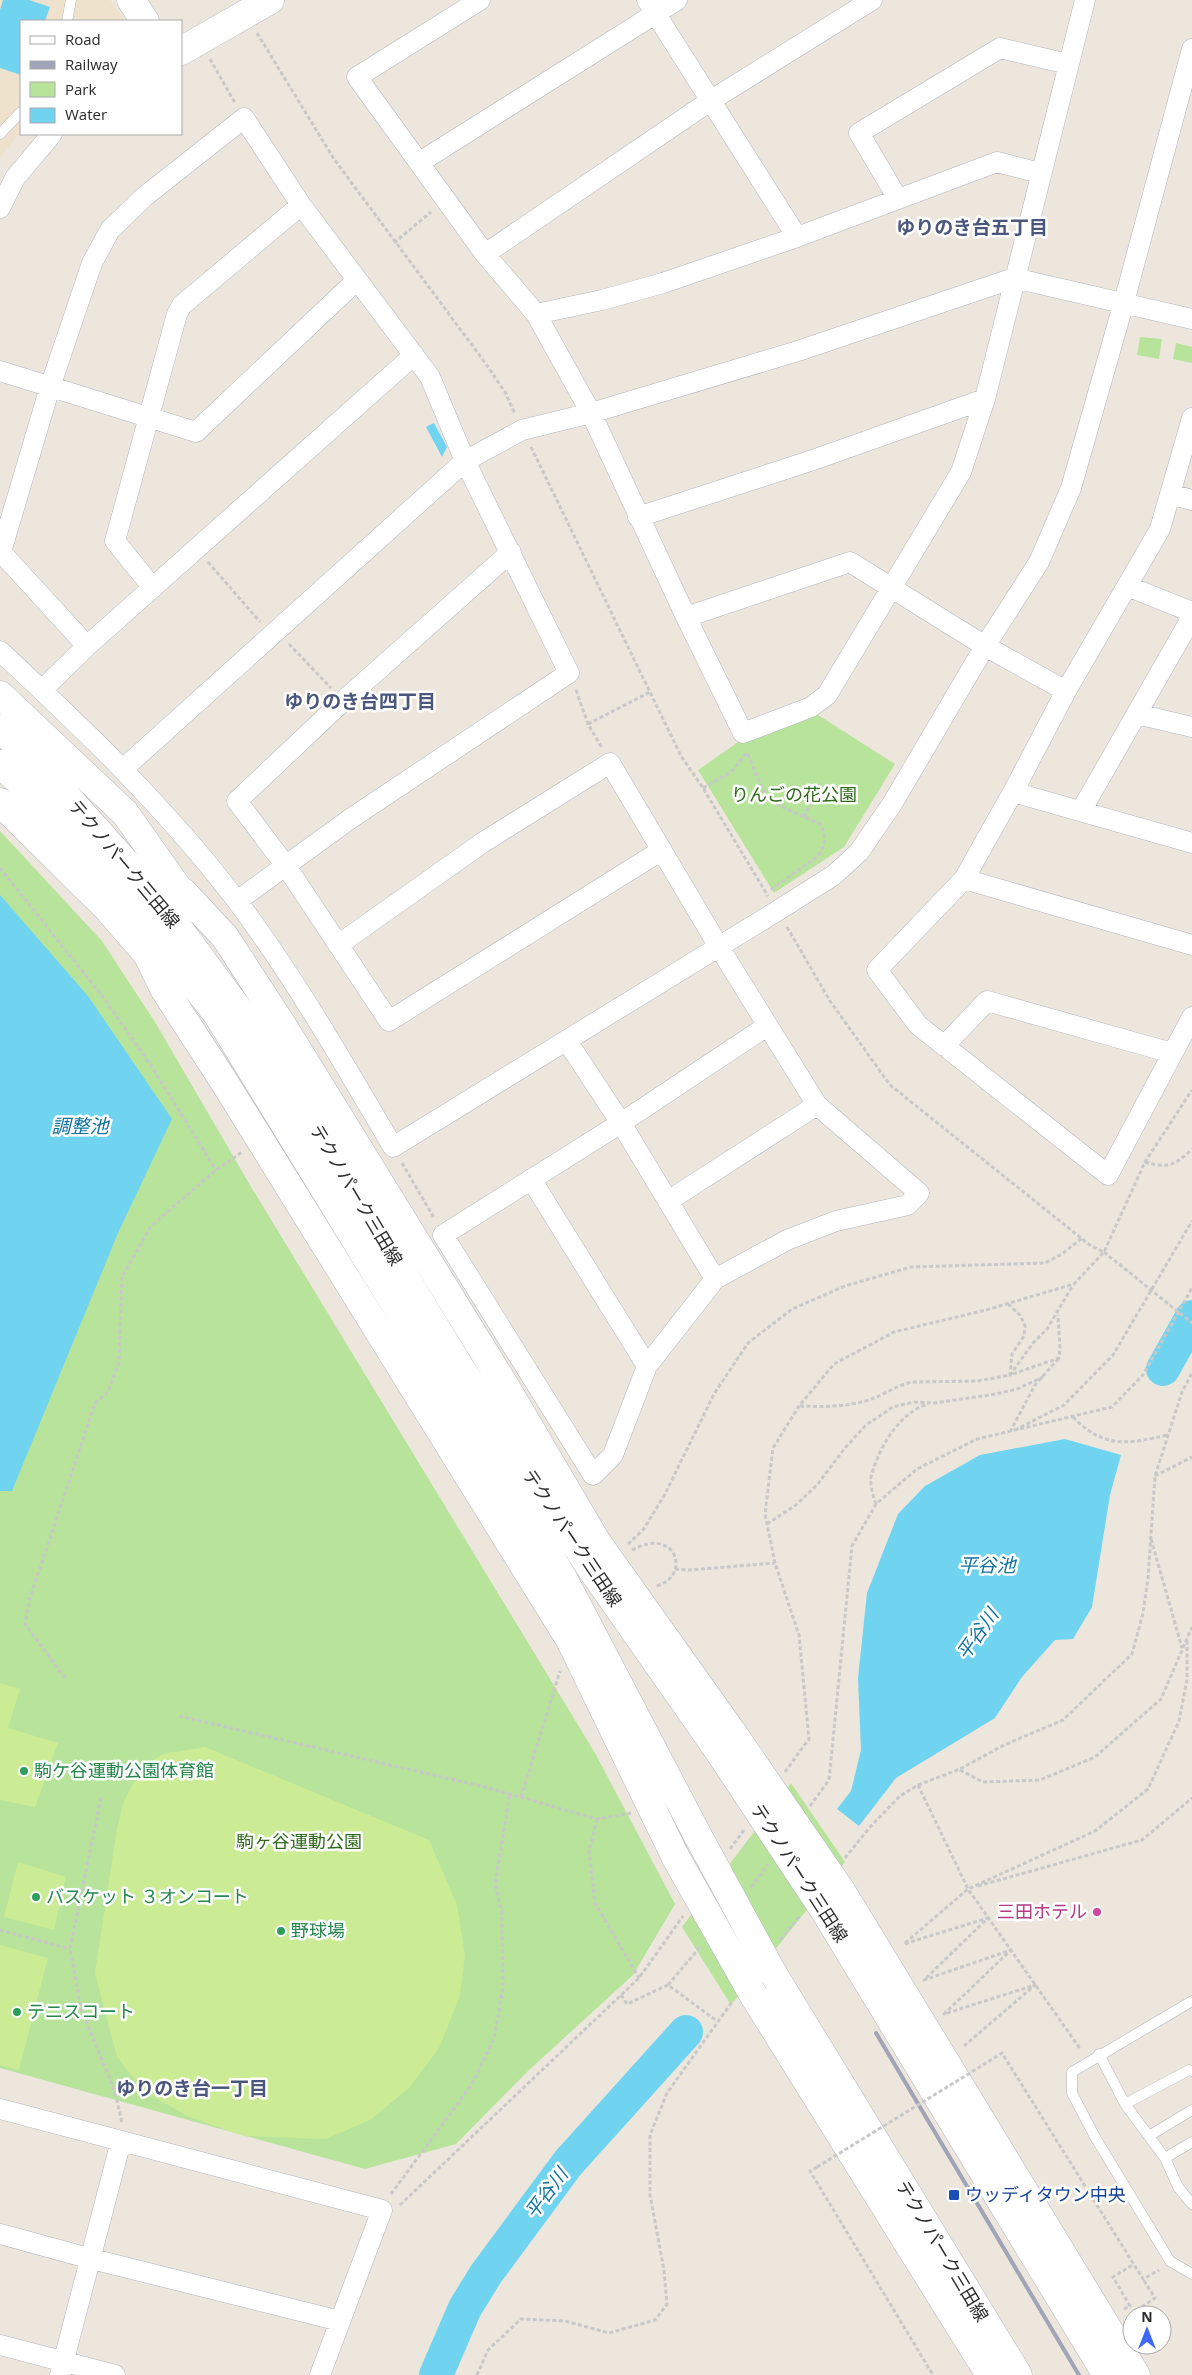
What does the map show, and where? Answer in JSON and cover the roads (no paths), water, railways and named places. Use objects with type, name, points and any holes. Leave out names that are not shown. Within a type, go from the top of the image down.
[{"type":"main road","points":[[131,0],[143,20]]},
{"type":"main road","points":[[190,46],[270,0]]},
{"type":"main road","points":[[0,695],[125,813],[182,892],[239,982],[254,1029]]},
{"type":"main road","name":"テクノパーク三田線","points":[[0,729],[36,762],[151,891],[254,1029],[452,1377],[563,1578],[698,1836],[772,1972],[1018,2375]]},
{"type":"main road","name":"テクノパーク三田線","points":[[0,764],[17,779],[132,906],[217,1014],[268,1097],[452,1377],[592,1570],[725,1741],[833,1901],[1107,2375]]},
{"type":"main road","points":[[0,802],[108,909],[148,954],[234,1070],[268,1097]]},
{"type":"main road","points":[[182,892],[225,937],[286,1031],[367,1166],[508,1391],[595,1539],[725,1741]]},
{"type":"main road","points":[[148,954],[164,990],[570,1640],[676,1858],[754,1996],[990,2375]]},
{"type":"main road","points":[[452,1377],[494,1397],[568,1506],[595,1539]]},
{"type":"main road","points":[[452,1377],[535,1582]]},
{"type":"main road","points":[[833,1901],[1136,2375]]},
{"type":"street","points":[[480,0],[357,77],[485,254],[536,314],[591,413],[638,517],[743,733],[811,707],[827,695],[961,472],[985,399],[1084,0]]},
{"type":"street","points":[[420,162],[651,7],[677,0]]},
{"type":"street","points":[[485,254],[710,101],[872,0]]},
{"type":"street","points":[[651,7],[797,237]]},
{"type":"street","points":[[898,199],[859,133],[1000,48],[1068,64]]},
{"type":"street","points":[[0,651],[123,769],[181,832],[237,902],[286,972],[393,1147],[719,948],[834,875],[859,852],[892,804],[985,646],[1039,562],[1071,488],[1124,302],[1192,50]]},
{"type":"street","points":[[88,646],[1,552],[50,387],[92,263],[110,230],[144,197],[244,118],[301,205],[430,377],[465,461],[569,673],[350,819],[237,902]]},
{"type":"street","points":[[0,208],[15,178],[51,135]]},
{"type":"street","points":[[536,314],[602,300],[664,283],[797,237],[997,162],[1040,172]]},
{"type":"street","points":[[153,588],[115,541],[177,314],[182,305],[301,205]]},
{"type":"street","points":[[123,769],[465,461],[522,430],[591,413],[798,351],[1014,278],[1192,319]]},
{"type":"street","points":[[0,371],[196,432],[357,280]]},
{"type":"street","points":[[42,690],[88,646],[414,355]]},
{"type":"street","points":[[638,517],[813,460],[985,399]]},
{"type":"street","points":[[1192,418],[1160,529],[1066,691],[1014,792],[964,879],[877,970],[918,1025],[1108,1175],[1192,1017]]},
{"type":"street","points":[[1170,494],[1192,500]]},
{"type":"street","points":[[511,552],[343,700],[237,800],[286,866],[389,1021],[662,850]]},
{"type":"street","points":[[686,617],[850,562],[985,646],[1066,691]]},
{"type":"street","points":[[1127,586],[1192,612]]},
{"type":"street","points":[[1081,811],[1192,617]]},
{"type":"street","points":[[1137,714],[1192,728]]},
{"type":"street","points":[[338,945],[482,843],[610,763],[719,948],[817,1105],[919,1193],[908,1205],[836,1221],[787,1240],[715,1279],[647,1366],[613,1455],[593,1475],[443,1234],[621,1123],[767,1026]]},
{"type":"street","points":[[1014,792],[1192,843]]},
{"type":"street","points":[[964,879],[1192,945]]},
{"type":"street","points":[[944,1046],[987,1001],[1172,1054]]},
{"type":"street","points":[[567,1040],[621,1123],[715,1279]]},
{"type":"street","points":[[668,1201],[817,1105]]},
{"type":"street","points":[[532,1179],[647,1366]]},
{"type":"street","points":[[0,2108],[382,2210],[320,2375]]},
{"type":"street","points":[[62,2368],[92,2259],[121,2141]]},
{"type":"street","points":[[0,2234],[92,2259],[340,2320]]},
{"type":"street","points":[[0,2345],[62,2368],[115,2375]]},
{"type":"lane","points":[[67,20],[71,0]]},
{"type":"lane","points":[[0,134],[20,113]]},
{"type":"lane","points":[[1192,2002],[1099,2054],[1072,2072],[1072,2093],[1095,2137],[1170,2261],[1192,2274]]},
{"type":"lane","points":[[1099,2054],[1125,2104],[1165,2158],[1178,2187],[1192,2204]]},
{"type":"lane","points":[[1125,2104],[1189,2070],[1192,2071]]},
{"type":"lane","points":[[1149,2136],[1192,2110]]},
{"type":"lane","points":[[1165,2158],[1192,2142]]},
{"type":"water","points":[[3,0],[29,0],[50,7],[45,20],[20,20],[20,75],[0,68],[0,10]]},
{"type":"water","points":[[434,423],[447,447],[442,457],[426,427]]},
{"type":"water","name":"調整池","points":[[0,895],[88,996],[172,1119],[118,1233],[12,1491],[0,1491]]},
{"type":"water","name":"平谷池","points":[[1065,1439],[1121,1455],[1110,1495],[1092,1607],[1073,1639],[1055,1640],[1022,1677],[995,1718],[896,1778],[859,1826],[837,1809],[851,1791],[861,1750],[858,1678],[867,1593],[898,1514],[925,1486],[980,1455]]},
{"type":"waterway","name":"平谷川","points":[[1163,1369],[1192,1317]]},
{"type":"waterway","name":"平谷川","points":[[436,2375],[465,2308],[486,2274],[568,2163],[686,2032]]},
{"type":"railway","points":[[876,2033],[1079,2375]]},
{"type":"place","name":"駒ケ谷運動公園体育館","points":[[24,1771]]},
{"type":"place","name":"バスケット ３オンコート","points":[[36,1897]]},
{"type":"place","name":"三田ホテル","points":[[1097,1912]]},
{"type":"place","name":"野球場","points":[[281,1931]]},
{"type":"place","name":"テニスコート","points":[[17,2012]]},
{"type":"place","name":"ウッディタウン中央","points":[[954,2195]]},
{"type":"district","name":"ゆりのき台五丁目","points":[[972,227]]},
{"type":"district","name":"ゆりのき台四丁目","points":[[360,701]]},
{"type":"district","name":"ゆりのき台一丁目","points":[[192,2088]]},
{"type":"park label","name":"りんごの花公園","points":[[794,795]]},
{"type":"park label","name":"駒ヶ谷運動公園","points":[[299,1842]]}]
